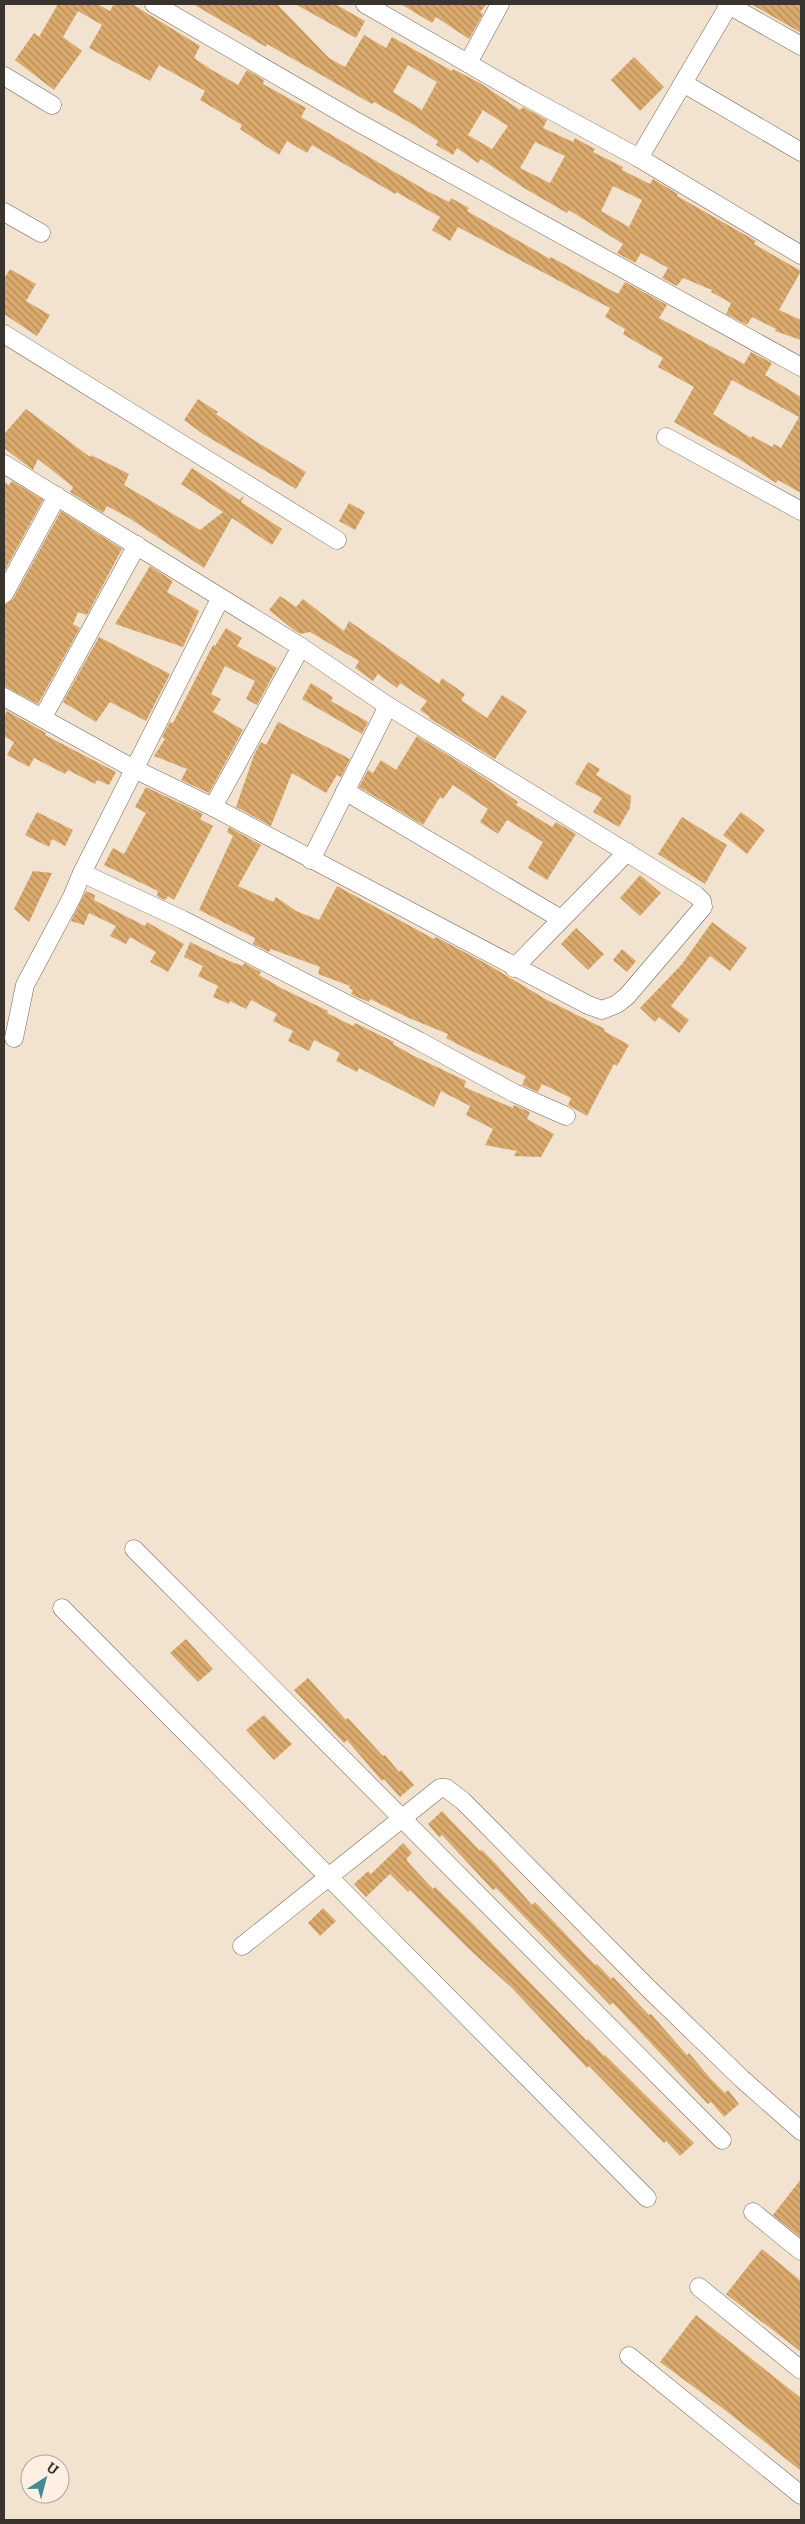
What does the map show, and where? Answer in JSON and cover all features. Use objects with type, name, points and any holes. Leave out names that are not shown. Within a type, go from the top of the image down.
[{"type":"street","points":[[154,4],[352,119],[801,367]]},
{"type":"street","points":[[365,4],[639,158],[801,254]]},
{"type":"street","points":[[468,63],[500,4]]},
{"type":"street","points":[[639,158],[728,4],[801,46]]},
{"type":"street","points":[[4,76],[52,105]]},
{"type":"street","points":[[683,83],[801,152]]},
{"type":"street","points":[[4,212],[41,233]]},
{"type":"street","points":[[4,334],[337,540]]},
{"type":"street","points":[[666,437],[801,511]]},
{"type":"street","points":[[4,464],[300,648],[388,706],[696,895],[703,904],[702,911],[627,996],[617,1004],[602,1010],[588,1005],[514,968],[213,807],[134,769],[4,696]]},
{"type":"street","points":[[4,594],[57,496]]},
{"type":"street","points":[[43,717],[137,546]]},
{"type":"street","points":[[14,1038],[25,985],[72,896],[220,599]]},
{"type":"street","points":[[213,807],[300,648]]},
{"type":"street","points":[[312,860],[388,706]]},
{"type":"street","points":[[345,791],[561,919]]},
{"type":"street","points":[[514,968],[627,852]]},
{"type":"street","points":[[82,873],[183,920],[419,1041],[514,1093],[566,1116]]},
{"type":"street","points":[[134,1550],[722,2140]]},
{"type":"street","points":[[62,1608],[647,2198]]},
{"type":"street","points":[[242,1946],[330,1878],[440,1788],[450,1790],[742,2079],[801,2130]]},
{"type":"street","points":[[753,2212],[801,2251]]},
{"type":"street","points":[[699,2287],[801,2370]]},
{"type":"street","points":[[630,2356],[801,2495]]},
{"type":"building","points":[[58,4],[97,4],[110,11],[114,4],[132,4],[200,46],[194,58],[238,85],[247,70],[264,80],[263,84],[306,108],[301,117],[427,191],[449,202],[451,198],[469,208],[467,211],[550,259],[551,257],[618,294],[625,282],[667,305],[659,318],[744,364],[751,352],[772,363],[765,375],[801,397],[801,493],[778,480],[776,483],[739,459],[674,422],[694,387],[658,367],[663,358],[623,334],[625,329],[605,317],[610,308],[458,227],[450,241],[432,230],[440,217],[396,192],[395,194],[312,145],[307,153],[287,141],[279,155],[240,129],[242,125],[200,100],[205,91],[159,65],[150,81],[89,48],[102,25],[78,11],[63,37],[82,51],[54,90],[15,60],[34,33],[39,37]],"holes":[[[732,380],[799,417],[781,448],[774,444],[772,447],[752,436],[751,438],[713,414]]]},
{"type":"building","points":[[193,4],[277,4],[329,58],[345,67],[364,35],[386,48],[392,37],[452,71],[453,69],[480,83],[520,110],[523,107],[547,120],[543,128],[573,142],[575,138],[595,149],[593,152],[623,167],[622,170],[650,184],[653,179],[678,194],[677,196],[756,241],[754,244],[801,271],[779,310],[801,320],[801,340],[775,331],[776,329],[752,317],[747,325],[726,314],[731,303],[711,292],[712,290],[683,278],[677,286],[662,278],[668,268],[641,253],[635,263],[617,253],[623,244],[569,210],[567,213],[524,188],[481,159],[478,163],[457,148],[453,155],[436,145],[438,141],[414,125],[374,102],[372,104],[267,44],[266,47]],"holes":[[[408,65],[437,82],[422,110],[393,92]],[[483,110],[508,126],[492,149],[468,135]],[[535,142],[565,156],[550,183],[520,168]],[[613,186],[642,200],[629,227],[601,211]]]},
{"type":"building","points":[[295,4],[335,4],[365,21],[356,38]]},
{"type":"building","points":[[401,4],[487,4],[480,12],[483,14],[469,39],[436,17],[432,23]]},
{"type":"building","points":[[751,4],[801,4],[801,33],[791,27]]},
{"type":"building","points":[[634,57],[664,87],[640,111],[611,80]]},
{"type":"building","points":[[10,269],[36,284],[26,301],[50,315],[37,336],[4,314],[4,279]]},
{"type":"building","points":[[198,399],[252,439],[306,472],[296,489],[203,434],[184,420]]},
{"type":"building","points":[[26,409],[90,457],[91,455],[129,474],[124,485],[200,530],[223,512],[181,484],[192,468],[239,500],[244,496],[241,502],[282,529],[272,545],[232,518],[204,568],[129,518],[107,506],[103,513],[70,492],[73,487],[38,459],[33,470],[4,448],[4,434]]},
{"type":"building","points":[[12,481],[43,500],[4,572],[4,482],[9,485]]},
{"type":"building","points":[[349,503],[365,512],[355,530],[339,521]]},
{"type":"building","points":[[61,511],[122,549],[87,615],[78,612],[73,624],[80,628],[38,704],[4,686],[4,605],[13,599]]},
{"type":"building","points":[[150,566],[173,581],[167,592],[199,611],[183,647],[115,624]]},
{"type":"building","points":[[280,596],[296,607],[303,599],[344,631],[349,621],[439,684],[442,678],[465,694],[461,700],[487,718],[502,695],[527,711],[495,759],[429,718],[420,710],[427,701],[400,683],[397,688],[378,674],[373,681],[355,668],[359,661],[310,632],[300,634],[294,630],[269,610]]},
{"type":"building","points":[[226,628],[242,638],[237,646],[277,668],[257,705],[246,699],[255,681],[225,666],[211,694],[221,699],[213,712],[243,730],[209,793],[181,780],[187,769],[154,756],[165,739],[162,737],[170,722],[173,723],[213,645],[215,646]]},
{"type":"building","points":[[99,637],[170,674],[146,721],[110,702],[96,722],[63,702]]},
{"type":"building","points":[[311,683],[333,697],[331,701],[368,722],[362,734],[302,699]]},
{"type":"building","points":[[7,711],[46,733],[45,735],[116,772],[109,785],[97,780],[95,784],[68,770],[65,774],[34,758],[29,767],[7,755],[14,742],[4,736],[4,716]]},
{"type":"building","points":[[278,722],[350,759],[341,777],[337,775],[326,793],[292,773],[271,826],[236,807],[254,755],[261,742],[266,745]]},
{"type":"building","points":[[417,736],[483,777],[518,802],[516,805],[552,827],[556,822],[576,834],[547,880],[528,868],[543,842],[507,820],[498,834],[480,822],[488,809],[453,785],[443,799],[440,797],[423,825],[359,787],[368,770],[373,773],[381,760],[396,770]]},
{"type":"building","points":[[588,762],[600,769],[596,775],[631,796],[630,808],[619,827],[593,812],[602,798],[575,784]]},
{"type":"building","points":[[146,787],[203,814],[200,819],[213,826],[174,900],[168,896],[165,900],[157,896],[158,891],[104,865],[113,848],[124,854],[146,813],[135,807]]},
{"type":"building","points":[[37,812],[73,830],[65,846],[52,839],[49,847],[25,835]]},
{"type":"building","points":[[741,812],[765,830],[747,854],[723,835]]},
{"type":"building","points":[[682,817],[727,845],[705,884],[658,854]]},
{"type":"building","points":[[229,827],[261,845],[238,886],[273,902],[276,897],[296,911],[319,920],[337,886],[434,939],[436,937],[487,964],[547,1000],[605,1029],[604,1031],[629,1045],[617,1066],[614,1064],[587,1116],[568,1105],[571,1098],[542,1084],[538,1092],[522,1085],[526,1076],[446,1038],[448,1034],[370,999],[369,1002],[351,994],[353,990],[349,988],[350,986],[318,974],[320,967],[271,949],[269,952],[253,944],[255,938],[199,910],[233,836],[227,832]]},
{"type":"building","points":[[33,871],[52,873],[29,922],[14,909]]},
{"type":"building","points":[[640,875],[661,893],[640,916],[620,898]]},
{"type":"building","points":[[86,891],[95,895],[94,900],[145,926],[147,922],[184,944],[168,972],[150,962],[156,952],[130,937],[126,944],[110,936],[116,926],[89,913],[84,925],[71,921]]},
{"type":"building","points":[[712,922],[747,948],[730,971],[710,956],[671,1006],[689,1020],[679,1033],[659,1017],[655,1022],[640,1008],[682,964]]},
{"type":"building","points":[[576,928],[604,954],[588,970],[561,944]]},
{"type":"building","points":[[190,942],[229,961],[243,966],[244,963],[261,972],[259,975],[328,1011],[327,1013],[353,1026],[355,1023],[394,1042],[393,1044],[412,1055],[466,1081],[464,1087],[513,1108],[514,1105],[530,1112],[527,1119],[554,1134],[541,1157],[514,1156],[517,1151],[485,1145],[493,1129],[466,1115],[470,1106],[441,1091],[434,1107],[359,1068],[357,1072],[336,1061],[340,1053],[314,1040],[309,1051],[288,1041],[293,1031],[273,1021],[277,1014],[251,1000],[246,1009],[230,1001],[229,1004],[213,997],[218,986],[198,976],[203,966],[184,957]]},
{"type":"building","points":[[622,949],[636,961],[627,972],[613,960]]},
{"type":"building","points":[[186,1639],[213,1669],[198,1682],[170,1653]]},
{"type":"building","points":[[308,1678],[346,1720],[348,1718],[383,1756],[385,1755],[399,1772],[401,1770],[414,1785],[400,1797],[384,1779],[382,1781],[347,1740],[344,1743],[294,1690]]},
{"type":"building","points":[[264,1715],[292,1744],[274,1760],[246,1730]]},
{"type":"building","points":[[442,1811],[480,1851],[482,1850],[496,1864],[532,1905],[535,1902],[595,1965],[597,1964],[611,1979],[613,1977],[649,2015],[651,2014],[687,2055],[689,2053],[710,2078],[725,2093],[728,2090],[739,2104],[724,2117],[711,2102],[708,2104],[613,2003],[610,2005],[496,1888],[493,1890],[442,1835],[439,1837],[428,1824]]},
{"type":"building","points":[[403,1843],[412,1853],[407,1858],[407,1861],[433,1889],[435,1887],[587,2041],[588,2039],[605,2055],[694,2143],[680,2156],[666,2141],[664,2143],[589,2066],[587,2068],[512,1988],[471,1951],[410,1890],[408,1892],[390,1874],[366,1897],[354,1884],[368,1871],[371,1874]]},
{"type":"building","points":[[323,1908],[336,1921],[320,1936],[308,1923]]},
{"type":"building","points":[[801,2179],[801,2238],[773,2215]]},
{"type":"building","points":[[762,2249],[801,2281],[801,2352],[726,2294]]},
{"type":"building","points":[[696,2315],[801,2398],[801,2471],[725,2410],[660,2362]]}]
